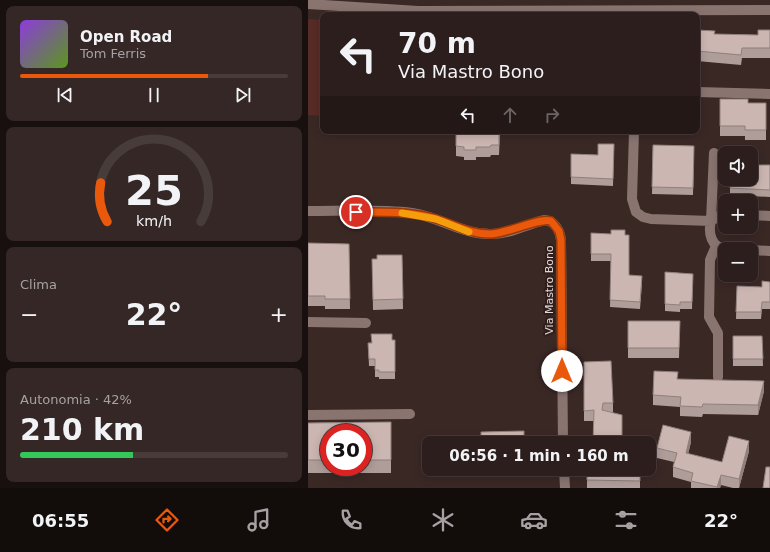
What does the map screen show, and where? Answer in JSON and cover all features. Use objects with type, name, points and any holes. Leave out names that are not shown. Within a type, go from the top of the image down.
[{"type":"street","points":[[308,4],[418,11],[770,10]]},
{"type":"street","points":[[700,92],[770,94]]},
{"type":"street","points":[[634,134],[632,199],[636,212],[643,217],[651,219],[711,221],[718,218]]},
{"type":"street","points":[[714,153],[710,234],[718,243]]},
{"type":"street","name":"Via Mastro Bono","points":[[308,211],[412,213],[436,219],[465,231],[482,234],[504,233],[545,220],[554,224],[559,231],[561,240],[563,436]]},
{"type":"street","points":[[758,215],[770,216]]},
{"type":"street","points":[[758,250],[770,251]]},
{"type":"street","points":[[718,251],[710,260],[709,318],[718,333],[718,377]]},
{"type":"street","points":[[308,322],[366,323]]},
{"type":"street","points":[[308,415],[410,414]]},
{"type":"street","points":[[564,476],[565,488]]},
{"type":"shaded area","points":[[308,19],[320,20],[320,116],[308,115]]},
{"type":"building","points":[[700,30],[715,31],[714,34],[758,35],[758,30],[770,30],[770,48],[742,48],[741,55],[700,51]]},
{"type":"building","points":[[720,99],[748,99],[748,103],[766,103],[766,130],[745,130],[745,126],[720,126]]},
{"type":"building","points":[[456,134],[499,134],[499,145],[491,145],[490,147],[476,147],[476,150],[464,150],[464,147],[456,146]]},
{"type":"building","points":[[598,144],[614,144],[613,179],[571,177],[571,154],[598,155]]},
{"type":"building","points":[[653,145],[694,146],[693,188],[652,187]]},
{"type":"building","points":[[758,165],[770,165],[770,190],[730,188],[730,186],[758,186]]},
{"type":"building","points":[[611,230],[625,230],[625,235],[629,235],[629,275],[642,276],[640,302],[610,300],[611,254],[591,254],[591,233],[611,234]]},
{"type":"building","points":[[308,243],[349,244],[350,299],[325,299],[325,296],[308,296]]},
{"type":"building","points":[[377,255],[402,255],[403,299],[373,300],[372,259],[377,259]]},
{"type":"building","points":[[665,272],[693,274],[692,302],[680,302],[680,305],[665,304]]},
{"type":"building","points":[[762,281],[770,282],[770,302],[762,302],[761,312],[736,312],[737,286],[762,287]]},
{"type":"building","points":[[628,321],[680,321],[679,348],[628,348]]},
{"type":"building","points":[[371,334],[392,334],[392,340],[395,340],[395,372],[379,372],[379,370],[375,370],[375,359],[369,359],[368,343],[372,343]]},
{"type":"building","points":[[733,336],[762,336],[763,359],[733,359]]},
{"type":"building","points":[[611,361],[613,403],[603,403],[602,410],[622,415],[622,436],[593,436],[594,410],[584,411],[584,362]]},
{"type":"building","points":[[654,371],[678,372],[677,379],[764,381],[758,405],[703,404],[702,407],[680,406],[681,397],[653,395]]},
{"type":"building","points":[[391,422],[391,460],[372,460],[372,424],[320,424],[320,460],[308,460],[308,423]]},
{"type":"building","points":[[663,425],[691,432],[686,453],[722,462],[729,436],[749,441],[739,479],[721,475],[717,487],[691,481],[693,473],[673,467],[677,453],[657,448]]},
{"type":"building","points":[[524,431],[524,436],[481,436],[481,432]]},
{"type":"building","points":[[766,467],[770,467],[770,488],[763,488]]},
{"type":"building","points":[[587,476],[640,476],[640,481],[587,480]]},
{"type":"slow traffic","points":[[402,213],[412,213],[429,217],[469,232]]},
{"type":"route","points":[[356,212],[412,213],[436,219],[465,231],[482,234],[504,233],[541,221],[551,221],[561,236],[562,371]]}]
